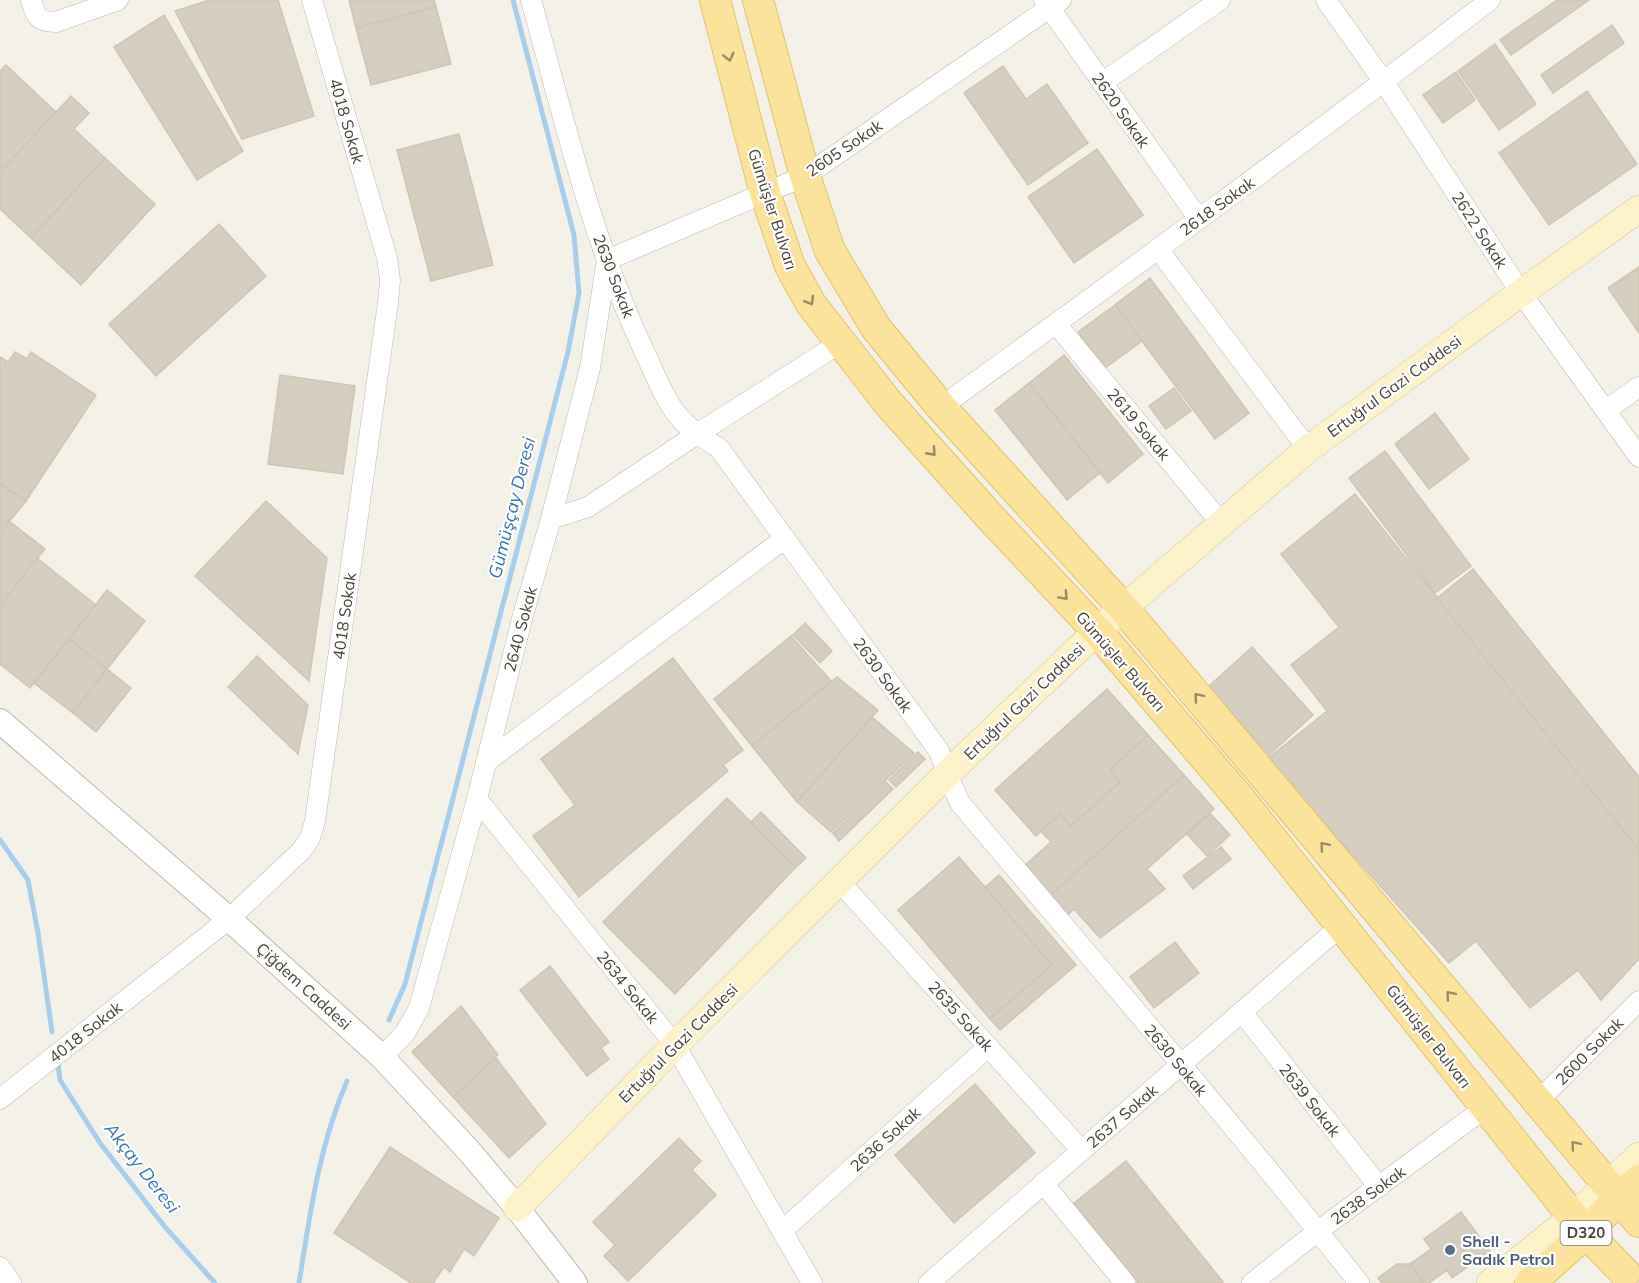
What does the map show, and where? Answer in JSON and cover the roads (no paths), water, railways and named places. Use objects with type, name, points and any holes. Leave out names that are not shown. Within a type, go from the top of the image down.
[{"type":"main road","name":"Gümüşler Bulvarı","points":[[715,0],[765,194],[790,266],[811,304],[897,413],[1097,631],[1241,800],[1579,1225],[1625,1271]]},
{"type":"main road","points":[[758,0],[804,176],[830,251],[876,328],[941,407],[1124,609],[1538,1101],[1622,1187],[1639,1222]]},
{"type":"main road","name":"Ertuğrul Gazi Caddesi","points":[[517,1208],[839,881],[1097,631],[1308,450],[1639,209]]},
{"type":"main road","points":[[1622,1187],[1639,1156]]},
{"type":"main road","name":"D320","points":[[1530,1283],[1579,1225],[1622,1187]]},
{"type":"main road","points":[[1490,1283],[1579,1225]]},
{"type":"street","points":[[31,0],[36,15],[40,20],[48,22],[56,22],[118,0]]},
{"type":"street","name":"4018 Sokak","points":[[0,1099],[229,919],[301,851],[315,821],[390,280],[387,258],[312,0]]},
{"type":"street","name":"2630 Sokak","points":[[531,0],[590,212],[607,260],[630,321],[679,417],[697,434],[719,448],[939,751],[960,803],[1181,1065],[1359,1283]]},
{"type":"street","points":[[1102,83],[1220,0]]},
{"type":"street","name":"2622 Sokak","points":[[1326,0],[1384,82],[1521,293],[1639,457]]},
{"type":"street","name":"2618 Sokak","points":[[941,407],[1384,82],[1490,0]]},
{"type":"street","name":"2605 Sokak","points":[[607,260],[804,176],[1052,3]]},
{"type":"street","name":"2620 Sokak","points":[[1052,3],[1102,83],[1199,219]]},
{"type":"street","points":[[1158,249],[1308,450]]},
{"type":"street","name":"2640 Sokak","points":[[382,1057],[405,1033],[419,1008],[477,799],[523,615],[590,369],[607,260]]},
{"type":"street","name":"2619 Sokak","points":[[1056,324],[1222,524]]},
{"type":"street","points":[[551,519],[588,507],[840,343]]},
{"type":"street","points":[[1606,410],[1639,387]]},
{"type":"street","points":[[486,762],[784,539]]},
{"type":"street","name":"Çiğdem Caddesi","points":[[0,721],[229,919],[382,1057],[470,1152],[575,1283]]},
{"type":"street","name":"2634 Sokak","points":[[477,799],[675,1045],[812,1283]]},
{"type":"street","name":"2635 Sokak","points":[[839,881],[1082,1151]]},
{"type":"street","name":"2637 Sokak","points":[[929,1283],[1342,925]]},
{"type":"street","name":"2600 Sokak","points":[[1538,1101],[1639,1001]]},
{"type":"street","name":"2639 Sokak","points":[[1242,1012],[1379,1188]]},
{"type":"street","name":"2636 Sokak","points":[[782,1231],[988,1047]]},
{"type":"street","name":"2638 Sokak","points":[[1252,1283],[1318,1231],[1485,1108]]},
{"type":"street","points":[[1043,1183],[1125,1283]]},
{"type":"street","points":[[0,1267],[11,1283]]},
{"type":"waterway","name":"Gümüşçay Deresi","points":[[389,1020],[405,984],[568,352],[579,293],[574,235],[513,0]]},
{"type":"waterway","name":"Akçay Deresi","points":[[0,840],[28,880],[52,1032]]},
{"type":"waterway","name":"Akçay Deresi","points":[[58,1064],[60,1080],[100,1143],[165,1227],[215,1283]]},
{"type":"waterway","name":"Gümüşçay Deresi","points":[[299,1283],[322,1155],[347,1081]]},
{"type":"place","name":"Shell - Sadık Petrol","points":[[1450,1250]]}]
